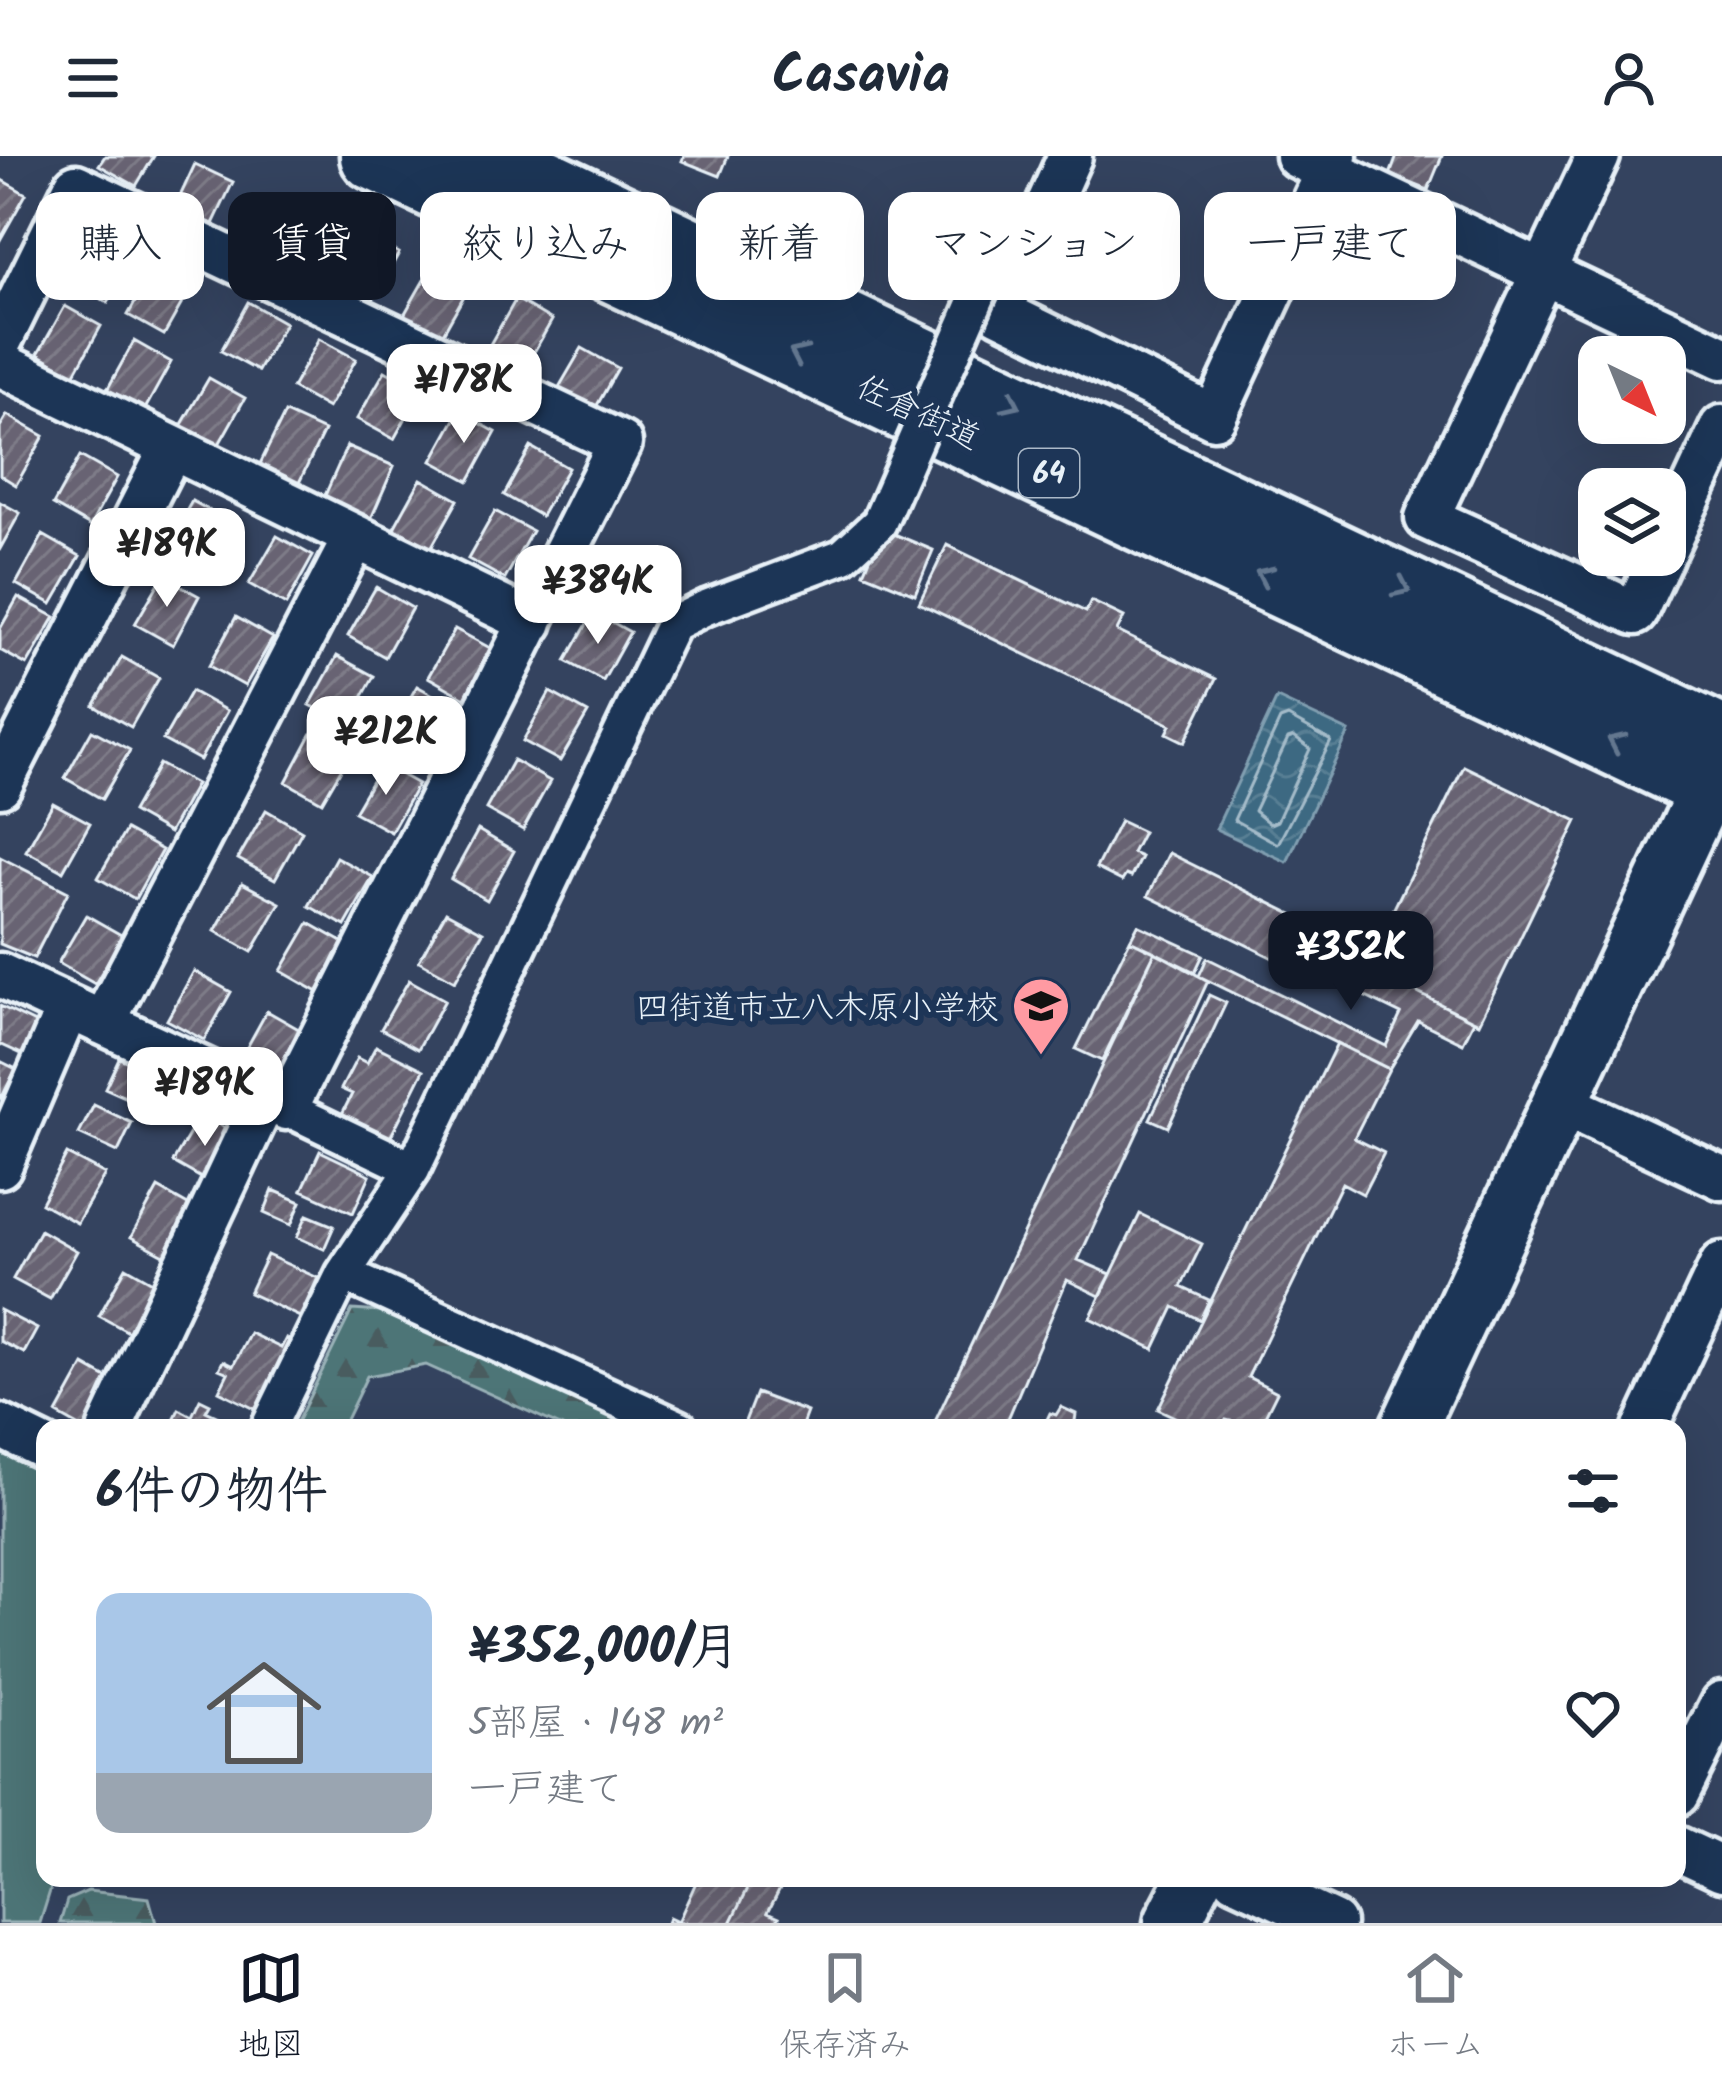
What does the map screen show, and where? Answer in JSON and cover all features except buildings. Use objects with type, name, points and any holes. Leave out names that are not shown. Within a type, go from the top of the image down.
[{"type":"main road","name":"佐倉街道","points":[[374,156],[1718,769]]},
{"type":"main road","name":"佐倉街道","points":[[488,156],[1718,769]]},
{"type":"street","points":[[1054,192],[1070,156]]},
{"type":"street","points":[[1598,156],[1426,518],[1635,613],[1653,576]]},
{"type":"street","points":[[1005,300],[1000,312],[1214,417],[1320,161],[1722,357]]},
{"type":"street","points":[[0,340],[76,186],[620,443],[115,1419]]},
{"type":"street","points":[[272,1419],[343,1274],[413,1169],[673,624],[843,556],[879,523],[976,300]]},
{"type":"street","points":[[0,364],[170,451],[531,622]]},
{"type":"street","points":[[1686,505],[1722,427]]},
{"type":"street","points":[[0,785],[170,451]]},
{"type":"street","points":[[0,1166],[356,537]]},
{"type":"street","points":[[1412,1419],[1718,769]]},
{"type":"street","points":[[0,976],[413,1169]]},
{"type":"street","points":[[1559,1102],[1722,1178]]},
{"type":"street","points":[[1649,1419],[1722,1264]]},
{"type":"street","points":[[343,1274],[660,1419]]},
{"type":"street","points":[[0,1426],[36,1444]]},
{"type":"street","points":[[1686,1776],[1722,1704]]},
{"type":"street","points":[[1686,1852],[1722,1869]]},
{"type":"street","points":[[1172,1923],[1190,1887]]},
{"type":"street","points":[[1255,1887],[1333,1923]]},
{"type":"green space","points":[[352,1310],[397,1313],[629,1419],[545,1419],[426,1365],[367,1376],[346,1419],[298,1419]]},
{"type":"green space","points":[[0,1451],[36,1468],[36,1887],[51,1887],[40,1923],[0,1923]]},
{"type":"green space","points":[[88,1891],[149,1898],[156,1923],[60,1923],[67,1900]]},
{"type":"water","points":[[1277,698],[1349,732],[1287,862],[1216,829]]},
{"type":"place","name":"四街道市立八木原小学校","points":[[1041,1057]]}]
